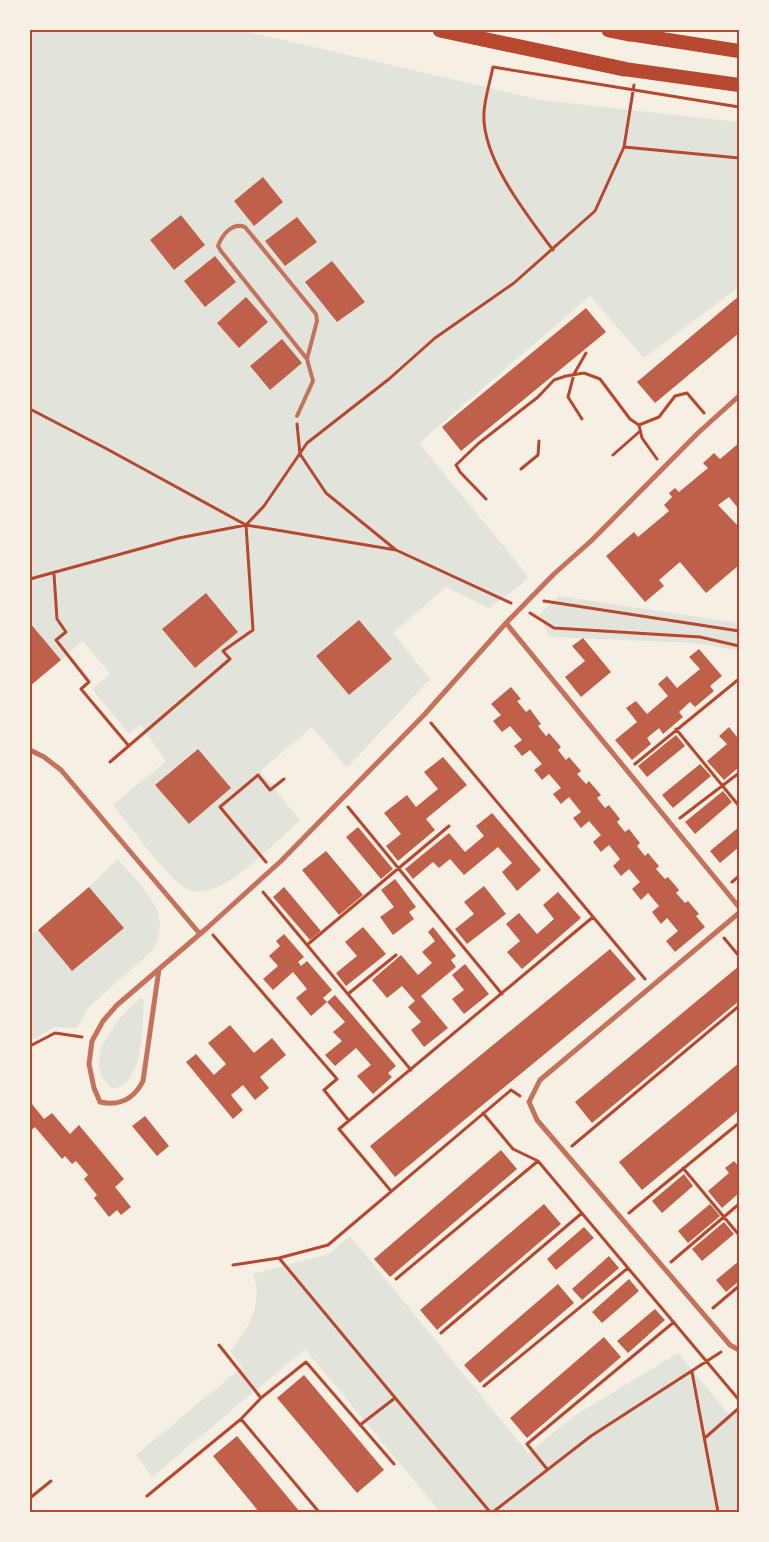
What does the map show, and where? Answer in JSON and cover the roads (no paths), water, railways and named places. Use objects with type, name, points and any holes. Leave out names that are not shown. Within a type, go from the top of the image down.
[{"type":"highway","points":[[440,30],[624,69],[739,85]]},
{"type":"highway","points":[[609,30],[739,51]]},
{"type":"street","points":[[159,969],[142,1081],[137,1092],[114,1105],[100,1102],[94,1088],[89,1064],[92,1041],[103,1021],[116,1005],[207,928],[272,869],[424,715],[506,623],[711,421],[739,396]]},
{"type":"street","points":[[506,623],[739,907]]},
{"type":"street","points":[[30,750],[44,757],[61,770],[200,934]]},
{"type":"street","points":[[739,913],[540,1080],[529,1102],[537,1120],[730,1345],[739,1350]]},
{"type":"lane","points":[[296,416],[313,380],[307,359],[218,246],[221,239],[232,227],[245,226],[316,314],[317,321],[307,359]]}]
